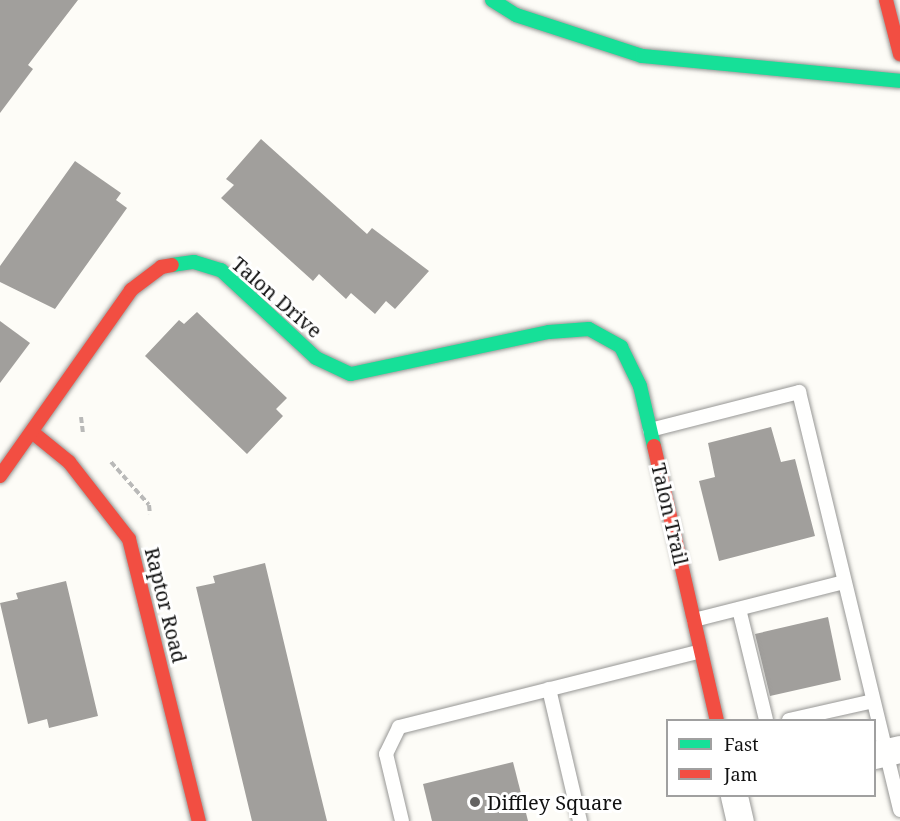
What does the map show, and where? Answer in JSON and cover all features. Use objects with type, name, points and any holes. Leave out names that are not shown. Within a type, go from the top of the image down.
[{"type":"main road","points":[[492,0],[516,15],[642,56],[869,81],[900,81]]},
{"type":"main road","points":[[886,0],[900,54]]},
{"type":"main road","name":"Talon Drive","points":[[0,476],[131,290],[161,267],[194,262],[221,270],[316,358],[351,374],[549,332],[589,329]]},
{"type":"main road","name":"Talon Trail","points":[[589,329],[621,347],[640,386],[717,719]]},
{"type":"main road","name":"Raptor Road","points":[[32,432],[69,462],[129,539],[199,821]]},
{"type":"street","points":[[734,797],[740,821]]},
{"type":"lane","points":[[650,430],[798,392],[900,810]]},
{"type":"lane","points":[[694,620],[844,582]]},
{"type":"lane","points":[[739,609],[766,719]]},
{"type":"lane","points":[[402,821],[386,754],[399,727],[701,651]]},
{"type":"lane","points":[[549,689],[580,821]]},
{"type":"lane","points":[[793,719],[873,701]]},
{"type":"building","points":[[0,0],[78,0],[28,65],[33,69],[0,113]]},
{"type":"building","points":[[261,139],[367,234],[372,228],[429,271],[395,309],[386,301],[375,314],[351,293],[346,299],[319,274],[313,281],[221,198],[234,185],[226,179]]},
{"type":"building","points":[[75,161],[121,193],[116,200],[127,208],[55,309],[0,282],[0,266]]},
{"type":"building","points":[[197,312],[287,398],[276,409],[283,416],[247,454],[145,356],[179,320],[184,324]]},
{"type":"building","points":[[0,321],[30,343],[0,383]]},
{"type":"building","points":[[771,427],[781,462],[795,459],[815,536],[719,561],[699,481],[715,477],[708,443]]},
{"type":"building","points":[[265,563],[327,821],[252,821],[233,742],[196,587],[215,583],[213,576]]},
{"type":"building","points":[[66,581],[98,716],[49,728],[47,719],[28,724],[0,603],[18,599],[16,593]]},
{"type":"building","points":[[828,617],[841,680],[770,696],[755,634]]},
{"type":"building","name":"Diffley Square","points":[[513,762],[528,821],[432,821],[423,784]]},
{"type":"traffic: fast","points":[[492,0],[516,15],[642,56],[900,81]]},
{"type":"traffic: fast","points":[[172,265],[194,262],[221,270],[316,358],[351,374],[549,332],[589,329],[621,347],[640,386],[654,446]]},
{"type":"traffic: jam","points":[[886,0],[900,54]]},
{"type":"traffic: jam","points":[[0,476],[131,290],[161,267],[172,265]]},
{"type":"traffic: jam","points":[[32,432],[69,462],[129,539],[199,821]]},
{"type":"traffic: jam","points":[[654,446],[717,719]]},
{"type":"place","name":"Diffley Square","points":[[475,802]]}]
